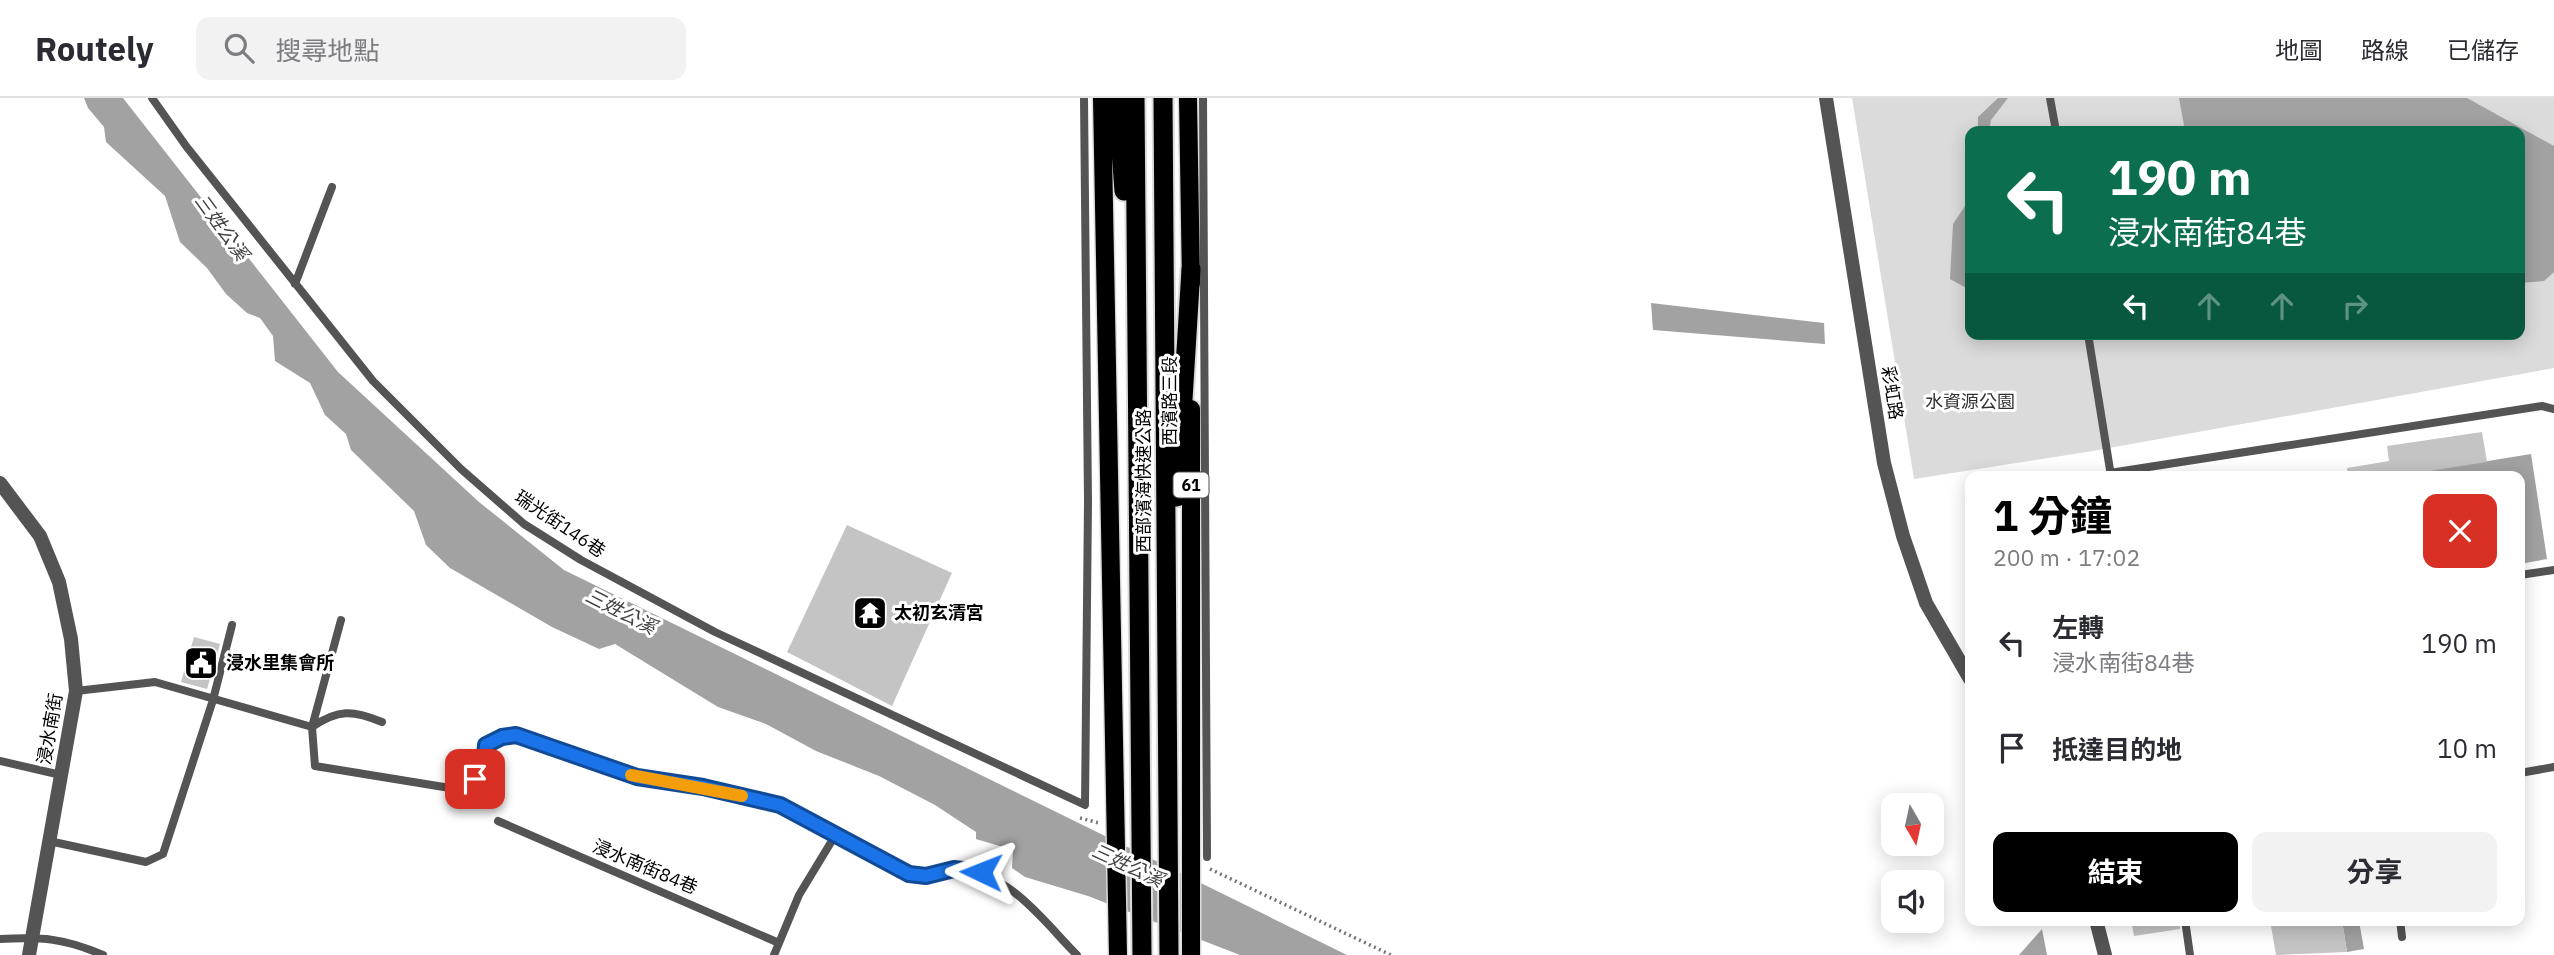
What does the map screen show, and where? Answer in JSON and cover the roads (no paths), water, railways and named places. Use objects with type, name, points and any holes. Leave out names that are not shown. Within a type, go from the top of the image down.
[{"type":"highway","points":[[1117,98],[1137,373]]},
{"type":"highway","name":"西部濱海快速公路","points":[[1135,98],[1142,953]]},
{"type":"highway","name":"西部濱海快速公路","points":[[1163,98],[1169,955]]},
{"type":"highway","points":[[1167,679],[1191,269]]},
{"type":"main road","points":[[1102,98],[1118,955]]},
{"type":"main road","name":"西濱路三段","points":[[1188,98],[1191,269],[1191,955]]},
{"type":"street","name":"彩虹路","points":[[1826,98],[1884,463],[1903,536],[1926,603],[1965,670]]},
{"type":"street","name":"浸水南街","points":[[0,483],[40,536],[59,582],[71,639],[76,691],[29,955]]},
{"type":"street","points":[[2098,926],[2105,955]]},
{"type":"lane","name":"瑞光街146巷","points":[[152,98],[186,146],[373,381],[460,469],[524,524],[581,560],[715,632],[1085,805],[1088,460],[1084,98]]},
{"type":"lane","name":"西濱路三段","points":[[1203,98],[1207,857]]},
{"type":"lane","points":[[2050,98],[2055,126]]},
{"type":"lane","points":[[295,284],[332,187]]},
{"type":"lane","points":[[2089,340],[2111,471]]},
{"type":"lane","points":[[2130,471],[2542,406],[2554,409]]},
{"type":"lane","points":[[2525,574],[2554,570]]},
{"type":"lane","points":[[341,620],[312,727],[315,766],[456,789],[475,779],[484,770],[486,745],[502,737],[516,735],[637,777],[703,787],[780,805],[909,874],[926,876],[954,869],[981,872],[1006,884],[1077,955]]},
{"type":"lane","points":[[49,841],[146,862],[163,854],[213,700],[232,625]]},
{"type":"lane","points":[[76,691],[155,682],[312,727],[331,714],[362,713],[382,722]]},
{"type":"lane","points":[[0,761],[61,775]]},
{"type":"lane","points":[[2525,772],[2554,767]]},
{"type":"lane","name":"浸水南街84巷","points":[[498,821],[779,943]]},
{"type":"lane","points":[[774,955],[799,895],[836,834]]},
{"type":"lane","points":[[2186,926],[2190,955]]},
{"type":"lane","points":[[2401,926],[2402,937]]},
{"type":"lane","points":[[0,939],[71,941],[103,955]]},
{"type":"water","name":"三姓公溪","points":[[84,98],[123,98],[338,372],[479,502],[564,570],[1347,955],[1240,955],[1088,896],[1025,877],[1012,868],[1013,850],[976,839],[976,832],[935,805],[879,776],[816,751],[766,724],[718,707],[615,644],[599,649],[552,627],[450,568],[426,545],[414,511],[351,450],[346,434],[325,415],[310,383],[275,361],[273,336],[260,318],[247,313],[226,294],[207,268],[180,242],[165,196],[106,142],[104,127],[88,108]]},
{"type":"water","points":[[1998,98],[2008,98],[1991,120],[1990,126],[1978,126],[1978,117]]},
{"type":"water","points":[[2179,98],[2467,98],[2518,126],[2184,126]]},
{"type":"water","points":[[2525,130],[2554,146],[2554,272],[2544,281],[2525,283]]},
{"type":"water","points":[[1965,206],[1965,287],[1950,279],[1953,224]]},
{"type":"water","points":[[1651,303],[1824,323],[1825,344],[1653,330]]},
{"type":"water","points":[[2531,454],[2547,559],[2525,563],[2525,471],[2427,471]]},
{"type":"water","points":[[2343,926],[2360,926],[2364,949],[2347,952]]},
{"type":"water","points":[[2042,929],[2047,955],[2019,955]]},
{"type":"place","name":"太初玄清宮","points":[[870,613]]},
{"type":"place","name":"浸水里集會所","points":[[201,663]]},
{"type":"park label","name":"水資源公園","points":[[1970,402]]}]
